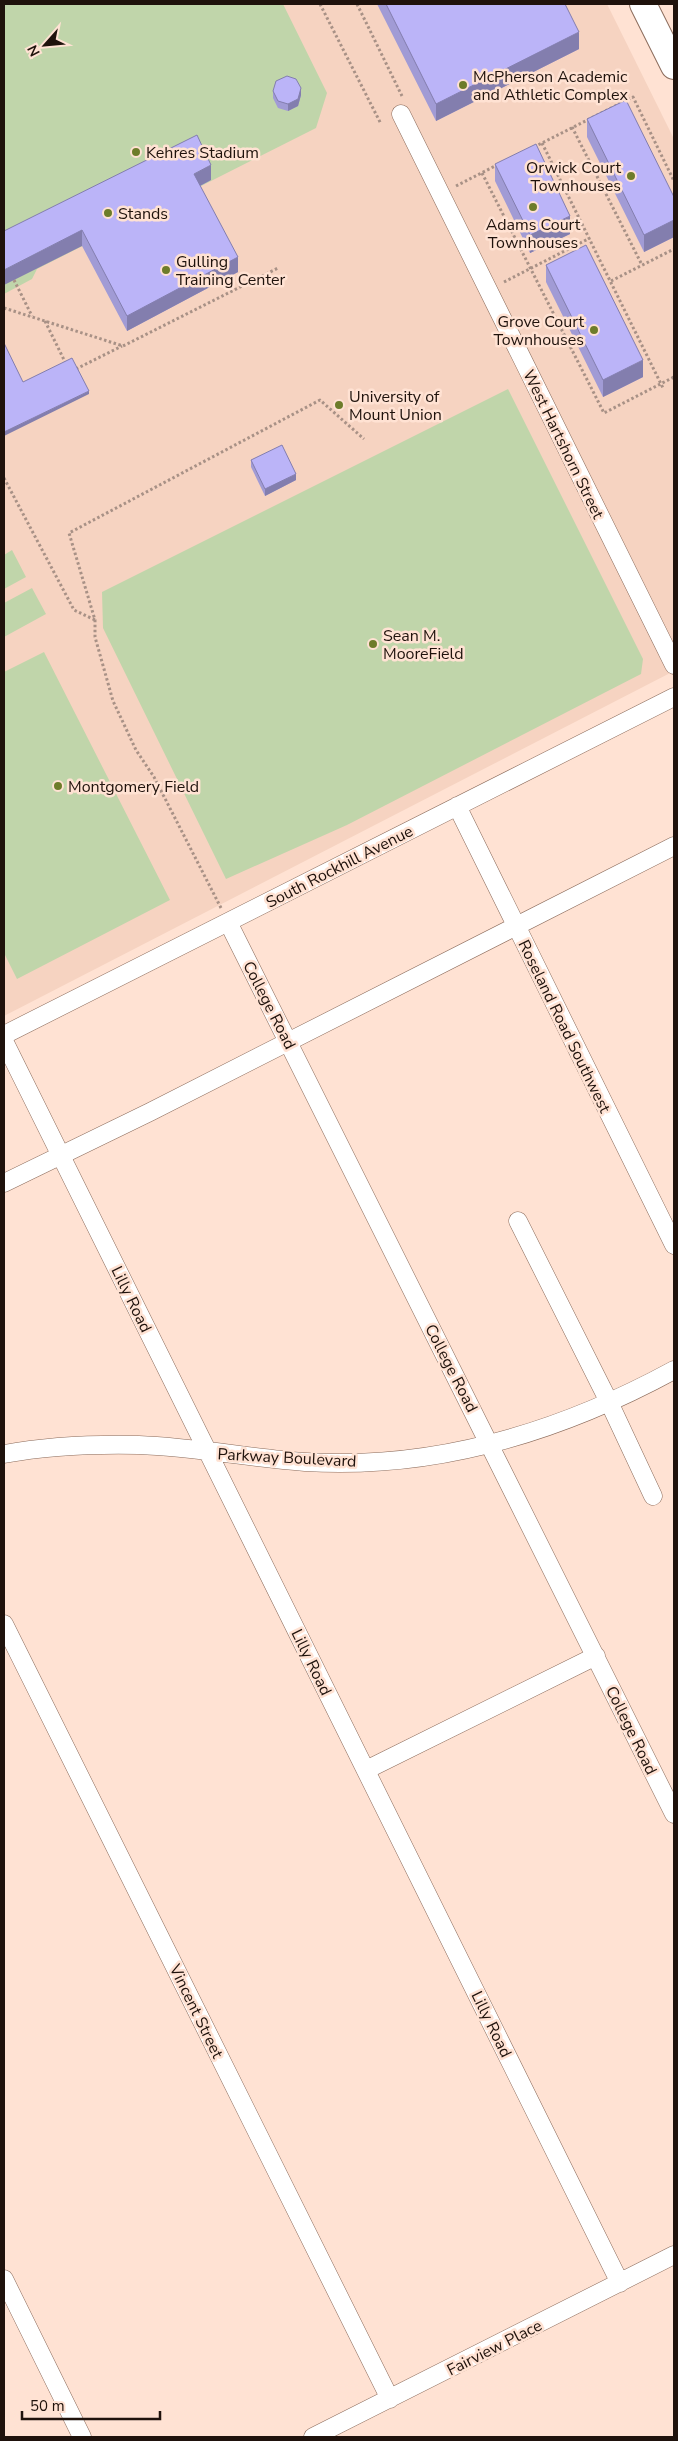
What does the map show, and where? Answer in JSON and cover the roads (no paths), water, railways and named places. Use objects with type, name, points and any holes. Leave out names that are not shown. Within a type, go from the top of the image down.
[{"type":"highway","points":[[643,4],[674,66]]},
{"type":"street","name":"West Hartshorn Street","points":[[401,114],[674,665]]},
{"type":"street","name":"South Rockhill Avenue","points":[[4,1035],[674,697]]},
{"type":"street","name":"Roseland Road Southwest","points":[[457,806],[674,1245]]},
{"type":"street","points":[[4,1183],[150,1112],[288,1040],[674,846]]},
{"type":"street","name":"College Road","points":[[228,922],[491,1444],[674,1814]]},
{"type":"street","name":"Lilly Road","points":[[4,1041],[620,2283]]},
{"type":"street","points":[[518,1222],[609,1402],[653,1496]]},
{"type":"street","name":"Parkway Boulevard","points":[[4,1454],[69,1447],[139,1445],[342,1463],[421,1458],[491,1444],[540,1431],[609,1402],[674,1370]]},
{"type":"street","name":"Vincent Street","points":[[4,1624],[390,2399]]},
{"type":"street","points":[[366,1770],[596,1656]]},
{"type":"street","name":"Fairview Place","points":[[313,2437],[674,2255]]},
{"type":"street","points":[[4,2278],[82,2437]]},
{"type":"place","name":"McPherson Academic and Athletic Complex","points":[[463,85]]},
{"type":"place","name":"Kehres Stadium","points":[[136,152]]},
{"type":"place","name":"Orwick Court Townhouses","points":[[631,176]]},
{"type":"place","name":"Adams Court Townhouses","points":[[533,207]]},
{"type":"place","name":"Stands","points":[[108,213]]},
{"type":"place","name":"Gulling Training Center","points":[[166,270]]},
{"type":"place","name":"Grove Court Townhouses","points":[[594,330]]},
{"type":"place","name":"University of Mount Union","points":[[339,405]]},
{"type":"place","name":"Sean M. MooreField","points":[[373,644]]},
{"type":"place","name":"Montgomery Field","points":[[58,786]]}]
